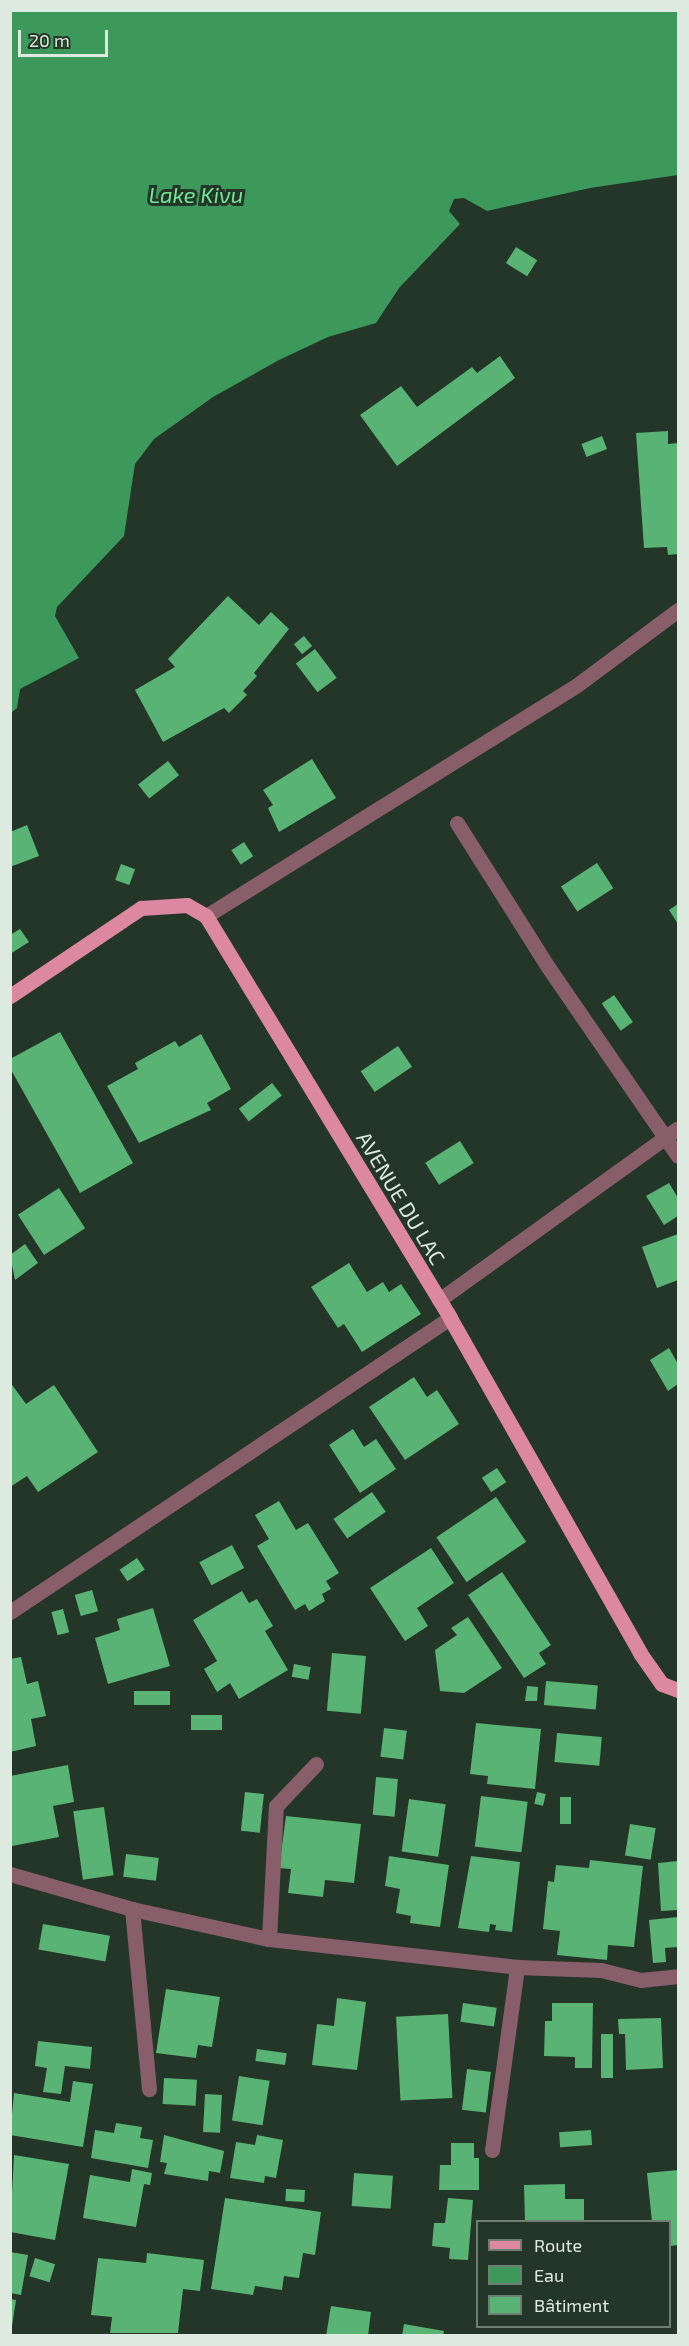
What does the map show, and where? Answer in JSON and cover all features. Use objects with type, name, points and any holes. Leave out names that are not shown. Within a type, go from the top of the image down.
[{"type":"main road","points":[[10,996],[141,909],[187,905],[206,916]]},
{"type":"main road","name":"AVENUE DU LAC","points":[[206,916],[450,1318],[640,1653],[662,1684],[678,1690]]},
{"type":"street","points":[[206,916],[577,685],[678,610]]},
{"type":"street","points":[[457,824],[548,967],[672,1131],[678,1156]]},
{"type":"street","points":[[439,1300],[672,1131]]},
{"type":"street","points":[[10,1612],[450,1318]]},
{"type":"street","points":[[269,1939],[276,1806],[316,1764]]},
{"type":"street","points":[[10,1874],[132,1909],[269,1939],[517,1967],[601,1970],[641,1980],[678,1976]]},
{"type":"street","points":[[132,1909],[149,2089]]},
{"type":"street","points":[[492,2150],[517,1967]]},
{"type":"water","name":"Lake Kivu","points":[[10,11],[678,11],[678,175],[590,188],[487,211],[464,198],[454,199],[449,211],[460,224],[399,288],[376,323],[328,337],[279,360],[213,397],[154,439],[135,464],[124,536],[57,607],[55,616],[79,658],[20,689],[17,708],[11,713]]},
{"type":"building","points":[[516,247],[537,260],[527,276],[506,263]]},
{"type":"building","points":[[500,356],[515,378],[397,466],[360,415],[401,386],[417,407],[472,367],[477,373]]},
{"type":"building","points":[[668,431],[668,444],[678,443],[678,554],[668,555],[667,547],[644,548],[636,433]]},
{"type":"building","points":[[602,436],[607,449],[586,457],[581,444]]},
{"type":"building","points":[[228,596],[259,625],[271,612],[289,629],[254,673],[257,676],[243,691],[247,695],[229,713],[224,708],[163,742],[135,690],[175,667],[168,659]]},
{"type":"building","points":[[304,636],[312,646],[302,654],[294,644]]},
{"type":"building","points":[[315,649],[337,678],[317,692],[296,663]]},
{"type":"building","points":[[312,759],[336,798],[279,832],[268,808],[273,805],[263,790]]},
{"type":"building","points":[[168,761],[179,775],[149,799],[138,784]]},
{"type":"building","points":[[27,825],[39,856],[10,867],[10,832]]},
{"type":"building","points":[[244,842],[253,856],[241,864],[231,850]]},
{"type":"building","points":[[597,863],[613,888],[577,912],[561,886]]},
{"type":"building","points":[[121,864],[135,869],[129,885],[115,880]]},
{"type":"building","points":[[678,904],[678,924],[669,910]]},
{"type":"building","points":[[20,929],[29,942],[10,954],[10,935]]},
{"type":"building","points":[[614,995],[633,1022],[621,1031],[602,1004]]},
{"type":"building","points":[[60,1032],[133,1163],[80,1193],[10,1068],[10,1059]]},
{"type":"building","points":[[201,1034],[231,1089],[207,1103],[211,1110],[139,1143],[107,1086],[138,1069],[135,1063],[175,1041],[179,1047]]},
{"type":"building","points":[[398,1046],[412,1067],[375,1092],[361,1071]]},
{"type":"building","points":[[272,1083],[282,1096],[249,1121],[239,1109]]},
{"type":"building","points":[[460,1141],[474,1163],[439,1185],[425,1163]]},
{"type":"building","points":[[669,1183],[678,1198],[678,1216],[664,1225],[646,1196]]},
{"type":"building","points":[[59,1188],[85,1228],[44,1255],[18,1215]]},
{"type":"building","points":[[678,1234],[678,1280],[657,1288],[642,1247]]},
{"type":"building","points":[[25,1244],[38,1263],[15,1280],[10,1255]]},
{"type":"building","points":[[349,1263],[367,1292],[383,1282],[389,1292],[401,1284],[421,1314],[362,1352],[344,1324],[338,1328],[311,1287]]},
{"type":"building","points":[[669,1348],[678,1364],[678,1384],[668,1391],[650,1360]]},
{"type":"building","points":[[414,1377],[427,1397],[437,1390],[459,1424],[405,1460],[369,1407]]},
{"type":"building","points":[[10,1382],[26,1404],[54,1385],[98,1452],[38,1492],[27,1476],[10,1487]]},
{"type":"building","points":[[353,1429],[364,1447],[376,1439],[396,1469],[360,1493],[329,1445]]},
{"type":"building","points":[[497,1468],[506,1482],[491,1492],[482,1478]]},
{"type":"building","points":[[372,1492],[386,1512],[347,1539],[333,1519]]},
{"type":"building","points":[[496,1497],[526,1542],[467,1582],[436,1537]]},
{"type":"building","points":[[279,1501],[296,1530],[308,1523],[339,1573],[326,1581],[331,1589],[322,1594],[325,1601],[309,1611],[305,1604],[295,1610],[257,1546],[269,1539],[255,1515]]},
{"type":"building","points":[[232,1545],[244,1568],[212,1585],[199,1562]]},
{"type":"building","points":[[431,1548],[454,1583],[417,1608],[428,1626],[405,1641],[370,1588]]},
{"type":"building","points":[[137,1558],[145,1570],[127,1581],[120,1570]]},
{"type":"building","points":[[502,1572],[551,1645],[539,1653],[546,1664],[524,1678],[468,1595]]},
{"type":"building","points":[[92,1590],[98,1611],[81,1616],[75,1595]]},
{"type":"building","points":[[242,1591],[249,1603],[257,1599],[273,1626],[265,1631],[288,1670],[239,1699],[230,1683],[217,1692],[204,1669],[217,1661],[193,1620]]},
{"type":"building","points":[[153,1608],[170,1666],[108,1684],[95,1638],[120,1630],[117,1619]]},
{"type":"building","points":[[63,1609],[69,1632],[58,1635],[51,1612]]},
{"type":"building","points":[[468,1617],[502,1668],[464,1693],[440,1691],[435,1650],[457,1635],[451,1628]]},
{"type":"building","points":[[332,1653],[366,1656],[361,1714],[327,1711]]},
{"type":"building","points":[[21,1657],[27,1684],[38,1681],[46,1716],[31,1719],[36,1746],[10,1752],[10,1659]]},
{"type":"building","points":[[294,1664],[311,1667],[308,1680],[292,1677]]},
{"type":"building","points":[[546,1681],[598,1686],[596,1709],[544,1705]]},
{"type":"building","points":[[527,1686],[538,1687],[537,1701],[525,1701]]},
{"type":"building","points":[[134,1691],[170,1691],[170,1705],[134,1705]]},
{"type":"building","points":[[191,1715],[222,1715],[222,1730],[191,1730]]},
{"type":"building","points":[[476,1723],[541,1729],[535,1789],[487,1784],[488,1776],[470,1774]]},
{"type":"building","points":[[384,1728],[407,1731],[403,1760],[380,1757]]},
{"type":"building","points":[[557,1733],[602,1737],[599,1766],[554,1762]]},
{"type":"building","points":[[68,1765],[74,1802],[53,1806],[59,1837],[12,1846],[10,1776]]},
{"type":"building","points":[[376,1777],[398,1779],[395,1817],[373,1815]]},
{"type":"building","points":[[245,1792],[264,1794],[260,1833],[241,1831]]},
{"type":"building","points":[[537,1792],[546,1794],[543,1806],[534,1804]]},
{"type":"building","points":[[481,1796],[528,1802],[521,1852],[475,1847]]},
{"type":"building","points":[[560,1797],[571,1797],[571,1824],[560,1824]]},
{"type":"building","points":[[409,1799],[446,1804],[438,1857],[402,1851]]},
{"type":"building","points":[[104,1807],[114,1875],[83,1880],[73,1811]]},
{"type":"building","points":[[286,1816],[361,1824],[354,1883],[325,1880],[323,1897],[288,1893],[291,1869],[279,1868]]},
{"type":"building","points":[[630,1824],[656,1828],[651,1860],[625,1856]]},
{"type":"building","points":[[126,1854],[159,1858],[156,1881],[123,1877]]},
{"type":"building","points":[[389,1856],[449,1865],[440,1927],[410,1923],[411,1916],[396,1913],[400,1889],[385,1886]]},
{"type":"building","points":[[471,1856],[520,1862],[512,1932],[495,1930],[496,1925],[490,1924],[489,1932],[458,1928]]},
{"type":"building","points":[[590,1860],[643,1866],[634,1947],[608,1945],[607,1960],[557,1955],[560,1931],[543,1929],[548,1881],[554,1882],[556,1865],[589,1868]]},
{"type":"building","points":[[678,1861],[678,1910],[661,1911],[658,1863]]},
{"type":"building","points":[[678,1917],[678,1947],[665,1948],[666,1962],[653,1963],[649,1920]]},
{"type":"building","points":[[43,1924],[110,1936],[105,1961],[38,1950]]},
{"type":"building","points":[[166,1989],[220,1997],[212,2047],[198,2045],[196,2058],[156,2053]]},
{"type":"building","points":[[337,1998],[366,2002],[357,2070],[312,2065],[317,2024],[334,2026]]},
{"type":"building","points":[[463,2003],[497,2008],[494,2027],[460,2022]]},
{"type":"building","points":[[552,2003],[593,2003],[592,2068],[575,2068],[575,2057],[544,2056],[545,2021],[552,2021]]},
{"type":"building","points":[[448,2014],[452,2098],[400,2101],[396,2017]]},
{"type":"building","points":[[661,2018],[663,2068],[626,2070],[625,2034],[619,2034],[618,2019]]},
{"type":"building","points":[[601,2034],[613,2034],[613,2078],[601,2078]]},
{"type":"building","points":[[38,2041],[92,2047],[90,2069],[65,2066],[61,2094],[43,2092],[47,2068],[35,2066]]},
{"type":"building","points":[[257,2049],[287,2053],[285,2065],[255,2061]]},
{"type":"building","points":[[467,2069],[491,2072],[486,2113],[462,2110]]},
{"type":"building","points":[[239,2076],[270,2081],[263,2125],[232,2120]]},
{"type":"building","points":[[164,2078],[197,2080],[196,2106],[163,2104]]},
{"type":"building","points":[[73,2081],[93,2084],[83,2147],[10,2135],[14,2093],[70,2102]]},
{"type":"building","points":[[205,2094],[222,2095],[220,2133],[203,2132]]},
{"type":"building","points":[[116,2123],[142,2127],[140,2138],[153,2140],[148,2168],[91,2158],[95,2130],[114,2133]]},
{"type":"building","points":[[591,2130],[592,2145],[560,2147],[559,2132]]},
{"type":"building","points":[[164,2135],[224,2151],[220,2173],[209,2171],[208,2181],[164,2174],[167,2163],[160,2162]]},
{"type":"building","points":[[257,2135],[283,2140],[276,2178],[265,2176],[264,2183],[230,2178],[236,2142],[255,2145]]},
{"type":"building","points":[[451,2143],[474,2143],[474,2158],[479,2158],[479,2190],[439,2190],[440,2165],[451,2165]]},
{"type":"building","points":[[14,2155],[69,2164],[55,2240],[10,2232]]},
{"type":"building","points":[[132,2169],[152,2173],[150,2185],[144,2184],[136,2227],[83,2218],[90,2175],[130,2182]]},
{"type":"building","points":[[678,2170],[678,2245],[671,2246],[671,2220],[652,2220],[647,2173]]},
{"type":"building","points":[[354,2173],[393,2176],[391,2209],[352,2206]]},
{"type":"building","points":[[565,2184],[565,2199],[584,2199],[584,2220],[525,2220],[524,2185]]},
{"type":"building","points":[[286,2189],[305,2190],[304,2202],[285,2201]]},
{"type":"building","points":[[225,2198],[321,2212],[315,2255],[303,2253],[299,2278],[284,2276],[282,2290],[255,2286],[253,2295],[211,2289]]},
{"type":"building","points":[[448,2198],[473,2200],[468,2260],[449,2259],[450,2248],[432,2246],[434,2223],[445,2223]]},
{"type":"building","points":[[10,2252],[28,2255],[21,2295],[10,2293]]},
{"type":"building","points":[[147,2253],[204,2260],[200,2291],[183,2289],[178,2333],[110,2333],[112,2317],[91,2315],[98,2258],[146,2263]]},
{"type":"building","points":[[35,2258],[55,2264],[50,2282],[29,2276]]},
{"type":"building","points":[[10,2299],[16,2300],[12,2326],[10,2326]]},
{"type":"building","points":[[331,2306],[371,2312],[368,2336],[326,2336]]},
{"type":"building","points":[[404,2324],[444,2331],[443,2336],[402,2336]]}]
